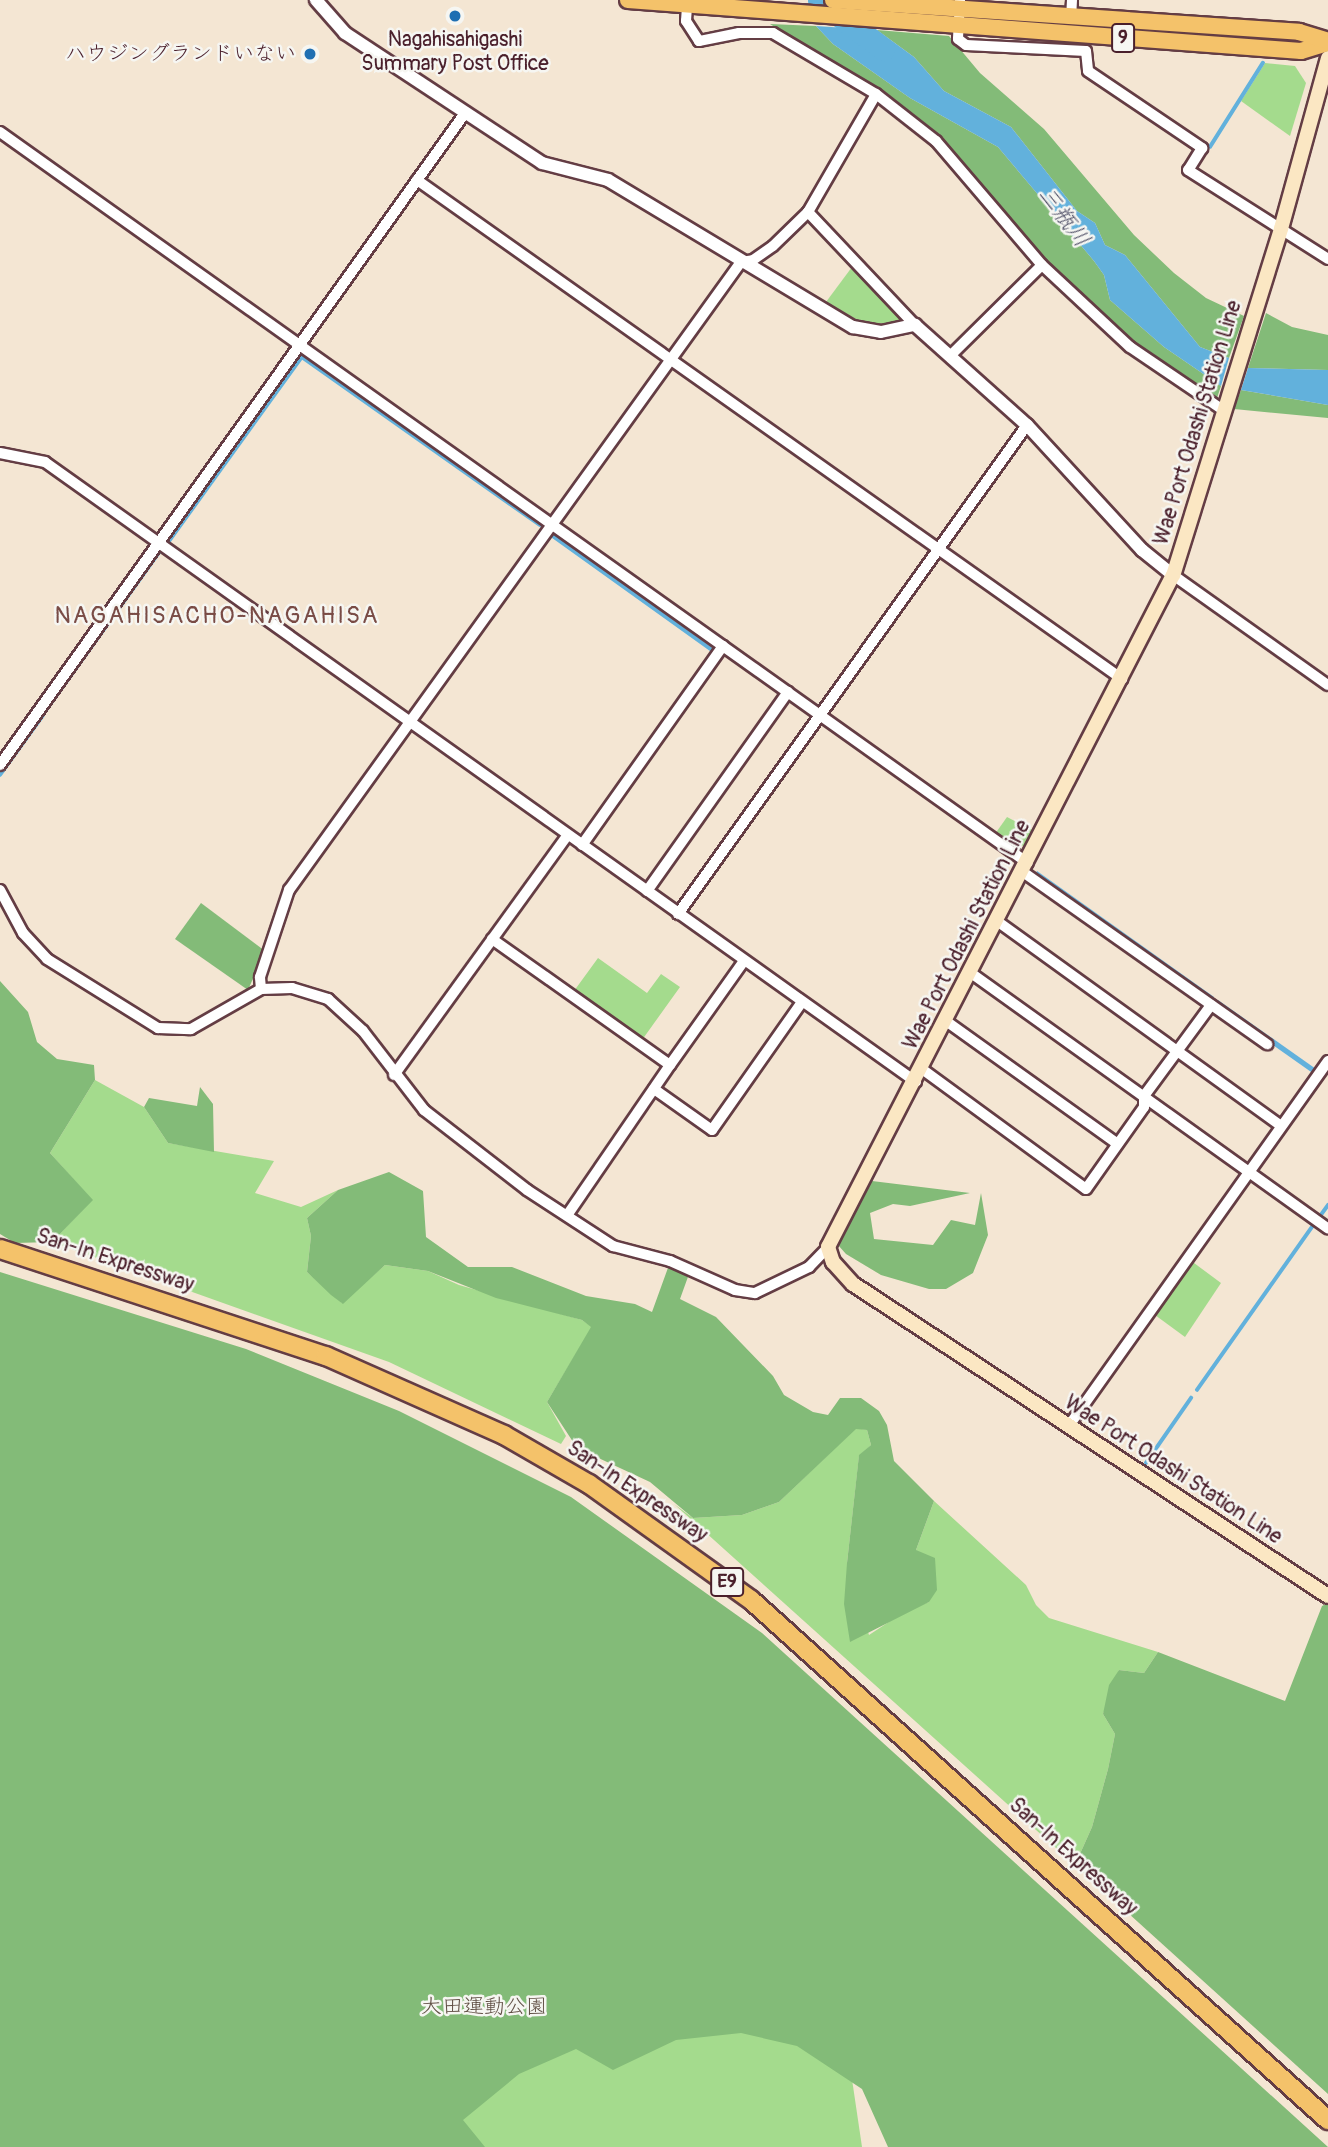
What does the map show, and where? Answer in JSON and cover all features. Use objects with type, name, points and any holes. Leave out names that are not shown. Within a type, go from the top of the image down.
[{"type":"highway","name":"9","points":[[833,0],[960,12],[1300,32],[1328,42]]},
{"type":"highway","name":"9","points":[[634,1],[917,22],[960,12],[1070,34],[1301,51],[1328,42]]},
{"type":"highway","name":"San-In Expressway","points":[[0,1249],[216,1318],[360,1370],[504,1435],[589,1484],[751,1600],[1328,2120]]},
{"type":"main road","name":"Wae Port Odashi Station Line","points":[[1328,58],[1281,229],[1173,575],[1026,868],[828,1247],[833,1262],[852,1284],[1328,1596]]},
{"type":"street","points":[[316,0],[345,33],[542,163],[608,180],[853,327],[881,332],[915,325]]},
{"type":"street","points":[[1070,34],[1072,0]]},
{"type":"street","points":[[687,5],[685,21],[699,41],[739,33],[773,33],[876,94],[936,141],[1042,265],[1130,347],[1225,405]]},
{"type":"street","points":[[960,12],[958,39],[966,46],[1086,51],[1088,71],[1202,148],[1188,170],[1328,259]]},
{"type":"street","points":[[261,989],[260,977],[289,890],[407,721],[741,262],[754,260],[773,246],[808,212],[876,94]]},
{"type":"street","points":[[0,765],[465,113]]},
{"type":"street","points":[[0,132],[820,715],[1267,1044]]},
{"type":"street","points":[[417,180],[1122,679]]},
{"type":"street","points":[[808,212],[915,325],[1027,425],[1142,550],[1328,685]]},
{"type":"street","points":[[950,356],[1042,265]]},
{"type":"street","points":[[678,914],[1027,425]]},
{"type":"street","points":[[0,453],[45,462],[802,1002],[919,1075],[1086,1189],[1144,1107],[1144,1096],[1211,1005]]},
{"type":"street","points":[[582,845],[723,646]]},
{"type":"street","points":[[646,891],[788,692]]},
{"type":"street","points":[[394,1075],[568,835]]},
{"type":"street","points":[[0,890],[23,933],[47,959],[158,1028],[191,1029],[261,989],[292,988],[328,999],[363,1031],[394,1075],[424,1110],[527,1190],[568,1214],[613,1247],[670,1261],[735,1290],[755,1293],[809,1267],[828,1247]]},
{"type":"street","points":[[997,921],[1278,1124]]},
{"type":"street","points":[[492,939],[670,1065]]},
{"type":"street","points":[[568,1214],[744,961]]},
{"type":"street","points":[[971,973],[1328,1229]]},
{"type":"street","points":[[654,1089],[712,1130],[802,1002]]},
{"type":"street","points":[[946,1021],[1118,1144]]},
{"type":"street","points":[[1068,1427],[1326,1068]]},
{"type":"green space","points":[[770,24],[816,26],[833,44],[910,98],[998,147],[1094,261],[1104,275],[1110,300],[1164,347],[1221,386],[1217,398],[1214,401],[1169,371],[1061,279],[912,114]]},
{"type":"green space","points":[[877,30],[949,36],[980,73],[1044,129],[1134,235],[1174,273],[1206,298],[1244,316],[1229,358],[1200,347],[1125,255],[1105,245],[1095,223],[1077,211],[1011,127],[944,91],[914,57]]},
{"type":"green space","points":[[1265,63],[1295,66],[1306,83],[1290,136],[1241,101]]},
{"type":"green space","points":[[852,267],[905,321],[866,325],[826,302]]},
{"type":"green space","points":[[1266,313],[1292,327],[1328,335],[1328,370],[1248,368]]},
{"type":"green space","points":[[1241,390],[1328,405],[1328,418],[1234,409]]},
{"type":"green space","points":[[1007,817],[1038,833],[1023,846],[995,834]]},
{"type":"green space","points":[[201,903],[265,951],[248,990],[175,939]]},
{"type":"green space","points":[[598,958],[647,993],[661,974],[680,987],[642,1040],[574,991]]},
{"type":"green space","points":[[0,981],[28,1012],[37,1042],[57,1059],[94,1065],[95,1080],[50,1153],[93,1200],[52,1242],[15,1243],[0,1234]]},
{"type":"green space","points":[[95,1080],[144,1107],[168,1143],[274,1161],[255,1193],[301,1207],[338,1190],[307,1218],[311,1236],[307,1272],[342,1303],[385,1265],[428,1271],[459,1285],[582,1320],[592,1327],[547,1402],[566,1436],[561,1444],[389,1362],[52,1242],[92,1200],[50,1153]]},
{"type":"green space","points":[[200,1087],[213,1104],[214,1152],[168,1143],[144,1107],[149,1098],[197,1106]]},
{"type":"green space","points":[[389,1172],[423,1191],[426,1237],[468,1267],[512,1267],[586,1296],[635,1304],[652,1312],[669,1265],[689,1274],[680,1299],[716,1317],[773,1376],[784,1395],[813,1412],[828,1415],[840,1398],[861,1398],[879,1411],[887,1425],[894,1461],[934,1501],[916,1550],[935,1558],[937,1590],[929,1602],[850,1642],[844,1604],[847,1563],[859,1455],[871,1445],[867,1430],[856,1429],[779,1502],[742,1515],[693,1518],[650,1482],[577,1448],[547,1402],[591,1327],[582,1320],[496,1298],[428,1271],[385,1265],[343,1304],[331,1295],[307,1272],[311,1236],[307,1218],[338,1190]]},
{"type":"green space","points":[[872,1181],[970,1193],[910,1206],[893,1204],[870,1213],[874,1239],[933,1245],[951,1220],[975,1225],[981,1193],[988,1235],[973,1273],[946,1289],[929,1289],[881,1275],[846,1254],[838,1245],[864,1189]]},
{"type":"green space","points":[[1190,1260],[1221,1283],[1185,1337],[1155,1315]]},
{"type":"green space","points":[[0,1272],[246,1349],[399,1411],[571,1497],[762,1633],[1328,2147],[888,2147],[862,2089],[797,2046],[741,2033],[676,2040],[613,2070],[576,2049],[519,2074],[463,2120],[485,2147],[0,2147]]},
{"type":"green space","points":[[856,1428],[867,1430],[871,1445],[859,1456],[847,1563],[869,1635],[907,1610],[929,1602],[916,1550],[934,1501],[1026,1585],[1036,1605],[1049,1618],[1158,1652],[1144,1673],[1119,1670],[1103,1714],[1115,1734],[1108,1769],[1092,1827],[1075,1865],[674,1504],[693,1518],[742,1515],[779,1502]]},
{"type":"green space","points":[[1328,1603],[1328,2094],[1075,1865],[1092,1827],[1108,1769],[1115,1734],[1103,1714],[1109,1685],[1119,1670],[1144,1673],[1158,1652],[1285,1701],[1322,1606]]},
{"type":"green space","name":"大田運動公園","points":[[362,1911],[849,2059],[862,2147],[350,2147]]},
{"type":"water","points":[[816,26],[877,30],[914,57],[944,91],[1011,127],[1077,211],[1095,223],[1105,245],[1125,255],[1200,347],[1229,358],[1221,386],[1164,347],[1110,300],[1104,275],[1094,261],[998,147],[910,98],[833,44]]},
{"type":"water","points":[[1248,368],[1328,370],[1328,405],[1241,390]]},
{"type":"water","points":[[1037,871],[1214,997],[1212,1001],[1035,875]]},
{"type":"water","points":[[1218,1000],[1316,1069],[1314,1074],[1215,1004]]},
{"type":"waterway","name":"三瓶川","points":[[819,0],[883,49]]},
{"type":"waterway","points":[[1210,147],[1263,63]]},
{"type":"waterway","points":[[167,544],[302,357],[540,525]]},
{"type":"waterway","points":[[553,536],[711,649]]},
{"type":"waterway","points":[[47,709],[160,551]]},
{"type":"waterway","points":[[0,775],[42,717]]},
{"type":"waterway","points":[[1318,1219],[1328,1205]]},
{"type":"waterway","points":[[1197,1390],[1314,1224]]},
{"type":"waterway","points":[[1146,1463],[1191,1398]]},
{"type":"place","name":"Nagahisahigashi Summary Post Office","points":[[455,16]]},
{"type":"place","name":"ハウジングランドいない","points":[[310,54]]},
{"type":"district","name":"NAGAHISACHO-NAGAHISA","points":[[217,616]]}]
